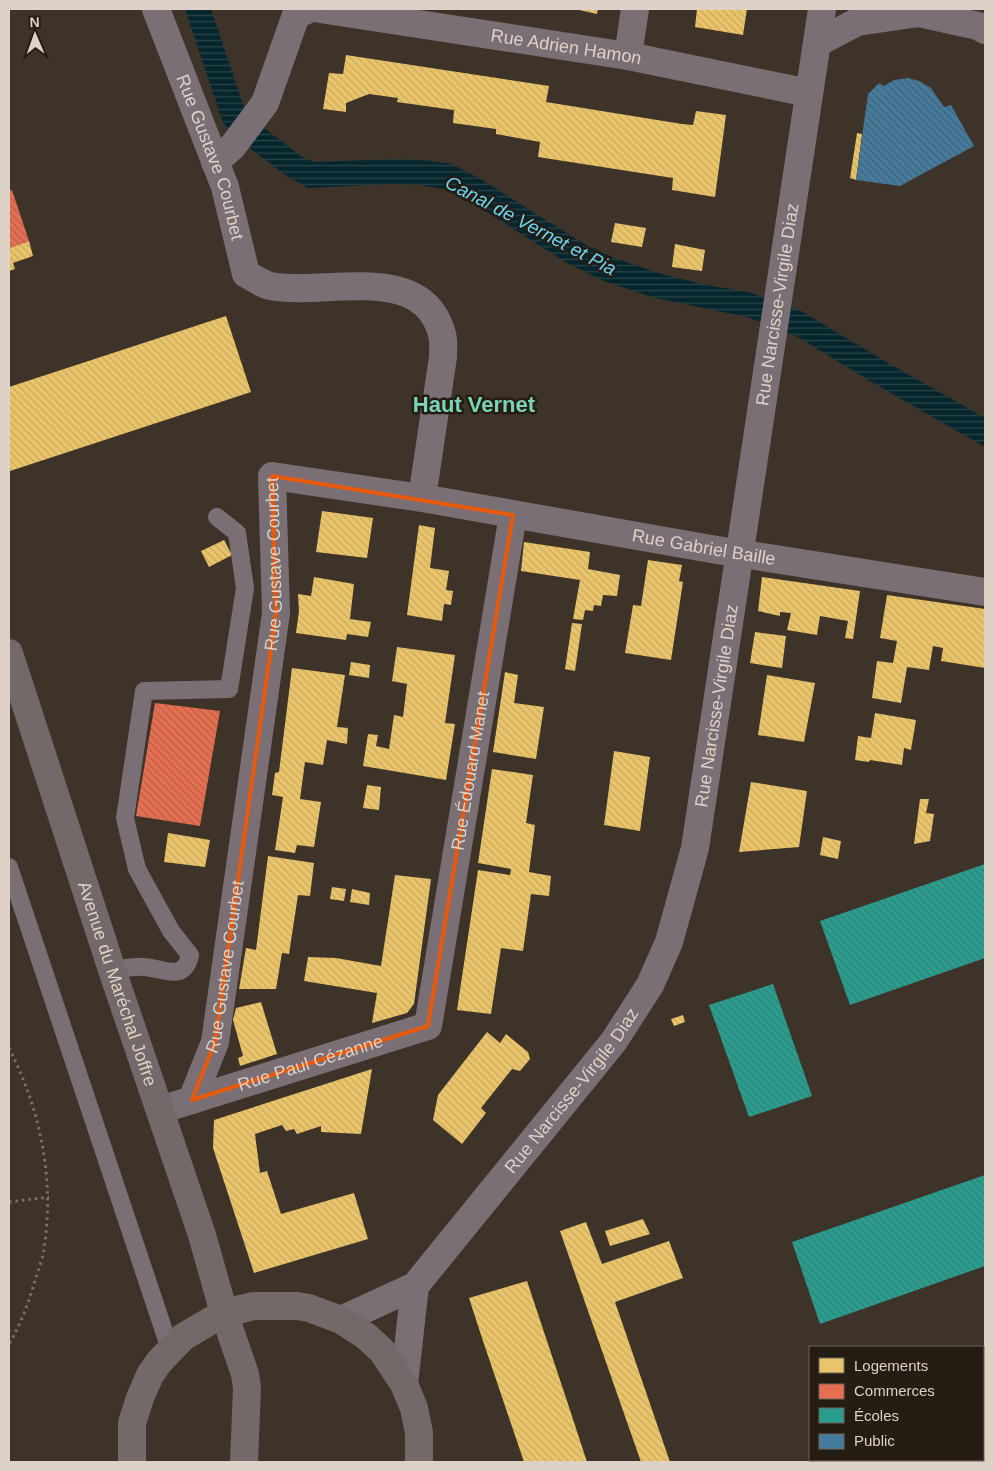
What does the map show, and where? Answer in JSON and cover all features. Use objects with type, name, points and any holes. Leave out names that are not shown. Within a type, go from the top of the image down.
[{"type":"main road","name":"Avenue du Maréchal Joffre","points":[[9,653],[112,970],[206,1247],[224,1313],[246,1374],[244,1462]]},
{"type":"main road","points":[[132,1462],[132,1423],[140,1398],[150,1375],[170,1349],[183,1337],[224,1313],[254,1306],[297,1306],[309,1308],[341,1320],[366,1336],[382,1351],[404,1384],[414,1408],[419,1434],[419,1462]]},
{"type":"street","name":"Rue Gustave Courbet","points":[[156,9],[224,154],[225,187],[246,274],[270,286],[368,286],[397,289],[419,299],[434,314],[442,334],[443,357],[422,498],[272,476],[276,613],[215,1042],[192,1100]]},
{"type":"street","points":[[224,154],[265,103],[296,14],[309,9]]},
{"type":"street","name":"Rue Adrien Hamon","points":[[320,9],[628,56],[809,93]]},
{"type":"street","points":[[628,56],[635,9]]},
{"type":"street","name":"Rue Narcisse-Virgile Diaz","points":[[341,1320],[415,1286],[614,1041],[650,985],[666,951],[695,848],[822,9]]},
{"type":"street","points":[[817,43],[857,22],[919,13],[978,26],[985,30]]},
{"type":"street","name":"Rue Gabriel Baille","points":[[422,498],[740,553],[985,592]]},
{"type":"street","name":"Rue Édouard Manet","points":[[428,1026],[513,515]]},
{"type":"street","name":"Rue Paul Cézanne","points":[[192,1100],[428,1026]]},
{"type":"street","points":[[160,1110],[192,1100]]},
{"type":"street","points":[[404,1384],[415,1286]]},
{"type":"lane","points":[[112,970],[144,967],[166,972],[181,971],[188,965],[190,955],[172,931],[137,869],[125,818],[144,691],[229,689],[245,588],[237,534],[217,517]]},
{"type":"lane","points":[[9,867],[170,1349]]},
{"type":"path","points":[[9,1048],[33,1107],[45,1154],[49,1197],[44,1249],[29,1301],[9,1344]]},
{"type":"path","points":[[9,1202],[49,1197]]},
{"type":"highlighted area","points":[[272,476],[513,515],[428,1026],[192,1100],[215,1042],[276,613]]},
{"type":"water","name":"Canal de Vernet et Pia","points":[[185,9],[211,9],[245,110],[263,127],[301,156],[314,162],[395,159],[452,164],[484,181],[579,241],[614,258],[662,274],[706,285],[749,292],[801,311],[985,418],[985,447],[798,337],[747,317],[655,298],[604,281],[567,263],[471,202],[444,189],[395,184],[308,188],[288,177],[247,146],[223,123]]},
{"type":"building: Logements","points":[[575,9],[598,9],[597,14]]},
{"type":"building: Logements","points":[[697,9],[747,9],[743,35],[695,27]]},
{"type":"building: Logements","points":[[346,55],[549,86],[546,102],[682,124],[693,125],[696,111],[726,115],[715,197],[672,190],[673,178],[538,157],[540,142],[496,134],[496,129],[453,123],[454,110],[397,102],[398,98],[369,94],[346,103],[346,112],[323,109],[329,73],[343,74]]},
{"type":"building: Logements","points":[[857,133],[862,134],[856,180],[850,178]]},
{"type":"building: Logements","points":[[615,223],[646,228],[642,247],[611,242]]},
{"type":"building: Logements","points":[[29,241],[33,256],[13,263],[15,269],[9,271],[9,248]]},
{"type":"building: Logements","points":[[675,244],[705,250],[702,271],[672,267]]},
{"type":"building: Logements","points":[[226,316],[251,392],[10,471],[9,387]]},
{"type":"building: Logements","points":[[322,511],[373,518],[367,558],[316,552]]},
{"type":"building: Logements","points":[[419,525],[435,528],[430,568],[449,571],[446,590],[453,591],[451,605],[444,604],[442,621],[407,615]]},
{"type":"building: Logements","points":[[224,540],[232,555],[209,567],[201,551]]},
{"type":"building: Logements","points":[[524,542],[590,552],[588,569],[620,575],[617,596],[603,595],[601,606],[594,605],[593,611],[585,610],[583,620],[573,619],[580,580],[521,571]]},
{"type":"building: Logements","points":[[648,560],[682,565],[679,581],[683,582],[671,660],[625,653],[633,605],[641,606]]},
{"type":"building: Logements","points":[[314,577],[354,584],[350,619],[371,622],[368,637],[347,634],[346,640],[296,633],[299,611],[298,594],[311,596]]},
{"type":"building: Logements","points":[[762,577],[860,591],[853,639],[845,638],[848,621],[820,616],[817,635],[787,630],[791,613],[780,612],[780,616],[758,611]]},
{"type":"building: Logements","points":[[887,595],[985,609],[985,668],[941,661],[943,648],[933,646],[929,670],[907,667],[901,703],[872,698],[877,661],[893,663],[897,641],[880,638]]},
{"type":"building: Logements","points":[[572,623],[582,624],[575,671],[565,669]]},
{"type":"building: Logements","points":[[755,632],[786,636],[782,668],[750,663]]},
{"type":"building: Logements","points":[[397,647],[455,655],[445,723],[455,724],[446,780],[363,766],[368,734],[378,735],[376,746],[389,749],[394,715],[403,717],[407,684],[392,681]]},
{"type":"building: Logements","points":[[351,662],[370,665],[369,678],[349,675]]},
{"type":"building: Logements","points":[[292,668],[345,675],[337,727],[348,728],[347,744],[327,740],[323,765],[305,762],[300,799],[321,802],[314,847],[297,845],[295,853],[275,850],[283,797],[272,795],[275,773],[279,772]]},
{"type":"building: Logements","points":[[505,672],[518,675],[514,703],[544,707],[536,759],[493,752]]},
{"type":"building: Logements","points":[[767,675],[815,683],[804,742],[758,735]]},
{"type":"building: Logements","points":[[875,713],[916,720],[911,750],[904,748],[902,765],[870,760],[869,762],[855,760],[858,736],[871,738]]},
{"type":"building: Logements","points":[[614,751],[650,757],[640,831],[604,825]]},
{"type":"building: Logements","points":[[492,769],[533,775],[526,823],[535,825],[529,872],[551,876],[549,896],[531,894],[523,951],[501,948],[491,1014],[457,1010],[478,870],[510,875],[511,869],[478,863]]},
{"type":"building: Logements","points":[[751,782],[807,791],[799,847],[739,852]]},
{"type":"building: Logements","points":[[367,785],[381,787],[379,810],[363,808]]},
{"type":"building: Logements","points":[[920,799],[929,799],[926,813],[934,814],[930,841],[914,844]]},
{"type":"building: Logements","points":[[168,833],[210,840],[205,867],[164,862]]},
{"type":"building: Logements","points":[[823,837],[841,841],[838,859],[820,855]]},
{"type":"building: Logements","points":[[268,856],[314,863],[310,896],[298,895],[289,954],[282,953],[276,989],[239,989],[246,948],[256,950]]},
{"type":"building: Logements","points":[[395,875],[431,879],[414,1004],[407,1013],[372,1023],[377,993],[304,981],[308,957],[336,958],[381,966]]},
{"type":"building: Logements","points":[[332,887],[346,889],[344,901],[330,899]]},
{"type":"building: Logements","points":[[352,889],[370,893],[369,905],[350,902]]},
{"type":"building: Logements","points":[[261,1002],[277,1054],[240,1066],[238,1058],[243,1056],[233,1020],[236,1008]]},
{"type":"building: Logements","points":[[683,1015],[685,1022],[674,1026],[671,1019]]},
{"type":"building: Logements","points":[[487,1032],[500,1043],[506,1034],[528,1052],[530,1059],[520,1071],[512,1069],[481,1108],[486,1113],[462,1144],[433,1120],[438,1095]]},
{"type":"building: Logements","points":[[372,1069],[361,1134],[321,1132],[321,1126],[297,1134],[294,1129],[286,1131],[282,1125],[255,1134],[260,1173],[267,1171],[281,1214],[354,1193],[368,1239],[254,1273],[213,1148],[214,1120]]},
{"type":"building: Logements","points":[[643,1219],[650,1234],[610,1246],[605,1231]]},
{"type":"building: Logements","points":[[586,1222],[602,1264],[669,1241],[683,1278],[615,1302],[670,1462],[641,1462],[560,1231]]},
{"type":"building: Logements","points":[[527,1281],[587,1462],[524,1462],[482,1338],[469,1298]]},
{"type":"building: Commerces","points":[[12,190],[29,241],[9,248],[9,191]]},
{"type":"building: Commerces","points":[[155,703],[220,711],[200,826],[136,816]]},
{"type":"building: Écoles","points":[[985,864],[985,958],[850,1005],[820,921]]},
{"type":"building: Écoles","points":[[773,984],[812,1096],[749,1117],[709,1005]]},
{"type":"building: Écoles","points":[[985,1175],[985,1266],[820,1324],[792,1242]]},
{"type":"building: Public","points":[[908,78],[919,81],[931,88],[944,107],[951,105],[974,146],[900,186],[856,180],[868,94],[879,83],[884,86],[894,80]]},
{"type":"district","name":"Haut Vernet","points":[[474,404]]}]
